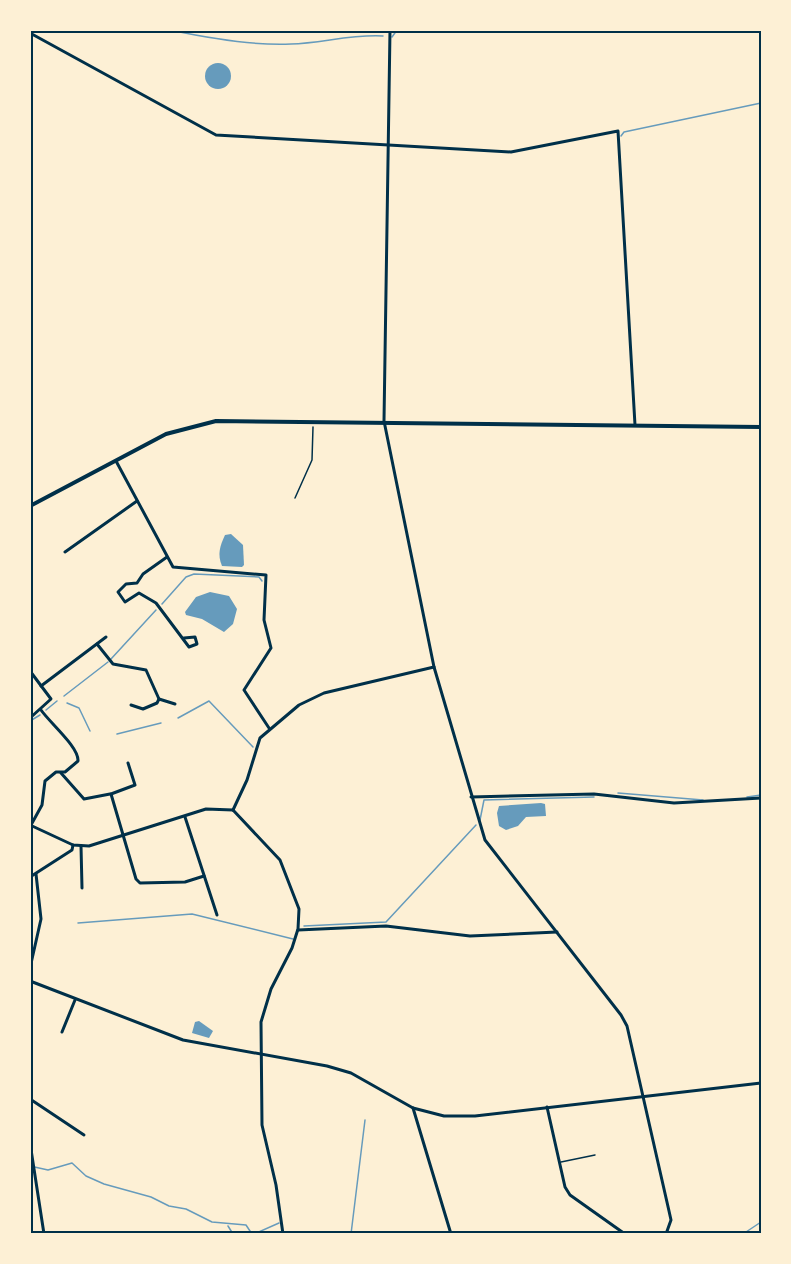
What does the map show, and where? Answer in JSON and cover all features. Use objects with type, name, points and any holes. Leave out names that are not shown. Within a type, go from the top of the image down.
[{"type":"street","points":[[390,30],[384,422],[434,667],[485,840],[621,1015],[633,1045],[671,1220],[666,1234]]},
{"type":"street","points":[[30,33],[216,135],[511,152],[618,131],[635,425]]},
{"type":"street","points":[[30,506],[166,434],[197,424],[245,420],[313,420],[761,427]]},
{"type":"street","points":[[116,461],[173,567],[181,570],[266,575],[264,620],[271,648],[244,690],[246,696],[264,717],[269,728]]},
{"type":"street","points":[[65,552],[138,501]]},
{"type":"street","points":[[167,557],[143,574],[137,583],[139,593],[156,603],[169,624],[184,638],[189,647],[197,644],[195,637],[184,638]]},
{"type":"street","points":[[137,583],[126,584],[118,592],[125,602],[139,593]]},
{"type":"street","points":[[41,686],[106,637]]},
{"type":"street","points":[[97,644],[113,664],[146,670],[159,699],[175,704]]},
{"type":"street","points":[[232,810],[247,780],[256,745],[269,728],[312,697],[434,667]]},
{"type":"street","points":[[30,671],[51,699],[30,718]]},
{"type":"street","points":[[132,705],[143,709],[157,703],[159,699]]},
{"type":"street","points":[[41,710],[79,755],[78,761],[61,773],[56,772],[45,782],[42,805],[31,825],[73,845],[81,846],[206,810],[232,810],[269,845],[280,860],[298,909],[298,930],[262,1011],[260,1054],[262,1125],[276,1185],[283,1234]]},
{"type":"street","points":[[61,773],[84,799],[111,794],[135,786],[128,763]]},
{"type":"street","points":[[111,794],[133,875],[140,883],[185,882],[204,876]]},
{"type":"street","points":[[471,797],[594,794],[674,803],[761,798]]},
{"type":"street","points":[[184,816],[217,915]]},
{"type":"street","points":[[30,877],[72,850],[73,845]]},
{"type":"street","points":[[81,846],[82,888]]},
{"type":"street","points":[[30,968],[42,918],[36,874]]},
{"type":"street","points":[[298,930],[386,926],[470,936],[557,932]]},
{"type":"street","points":[[30,981],[183,1040],[327,1066],[351,1073],[412,1108],[444,1116],[465,1116],[761,1083]]},
{"type":"street","points":[[62,1032],[75,1000]]},
{"type":"street","points":[[30,1099],[84,1135]]},
{"type":"street","points":[[547,1107],[565,1187],[570,1195],[625,1234]]},
{"type":"street","points":[[412,1108],[451,1234]]},
{"type":"street","points":[[30,1143],[44,1234]]},
{"type":"lane","points":[[560,1162],[595,1155]]},
{"type":"path","points":[[295,498],[312,460],[313,420]]},
{"type":"water","points":[[218,63],[227,67],[231,76],[227,85],[218,89],[209,85],[205,76],[209,67]]},
{"type":"water","points":[[231,534],[243,545],[244,565],[242,567],[222,566],[220,562],[219,554],[225,535]]},
{"type":"water","points":[[210,592],[229,596],[237,609],[233,624],[224,632],[202,619],[186,615],[185,612],[196,597]]},
{"type":"water","points":[[545,804],[546,816],[526,817],[518,826],[506,830],[499,826],[497,813],[499,806]]},
{"type":"water","points":[[199,1021],[213,1031],[209,1038],[192,1033],[195,1022]]},
{"type":"waterway","points":[[170,30],[261,44],[383,36]]},
{"type":"waterway","points":[[392,37],[397,30]]},
{"type":"waterway","points":[[621,136],[624,132],[761,103]]},
{"type":"waterway","points":[[162,604],[186,577],[194,574],[259,577],[262,581]]},
{"type":"waterway","points":[[111,659],[156,610]]},
{"type":"waterway","points":[[64,696],[108,662]]},
{"type":"waterway","points":[[46,710],[57,701]]},
{"type":"waterway","points":[[178,718],[209,701],[253,747]]},
{"type":"waterway","points":[[67,703],[79,708],[90,731]]},
{"type":"waterway","points":[[30,721],[40,715]]},
{"type":"waterway","points":[[117,734],[161,723]]},
{"type":"waterway","points":[[618,793],[703,800]]},
{"type":"waterway","points":[[747,797],[761,795]]},
{"type":"waterway","points":[[480,820],[484,800],[594,797]]},
{"type":"waterway","points":[[304,926],[386,922],[476,825]]},
{"type":"waterway","points":[[78,923],[192,914],[293,939]]},
{"type":"waterway","points":[[351,1234],[365,1120]]},
{"type":"waterway","points":[[30,1166],[48,1170],[72,1163],[86,1176],[104,1184],[151,1197],[169,1206],[186,1209],[212,1222],[246,1225],[252,1234]]},
{"type":"waterway","points":[[743,1234],[761,1222]]},
{"type":"waterway","points":[[254,1234],[279,1223]]},
{"type":"waterway","points":[[228,1226],[233,1234]]}]
